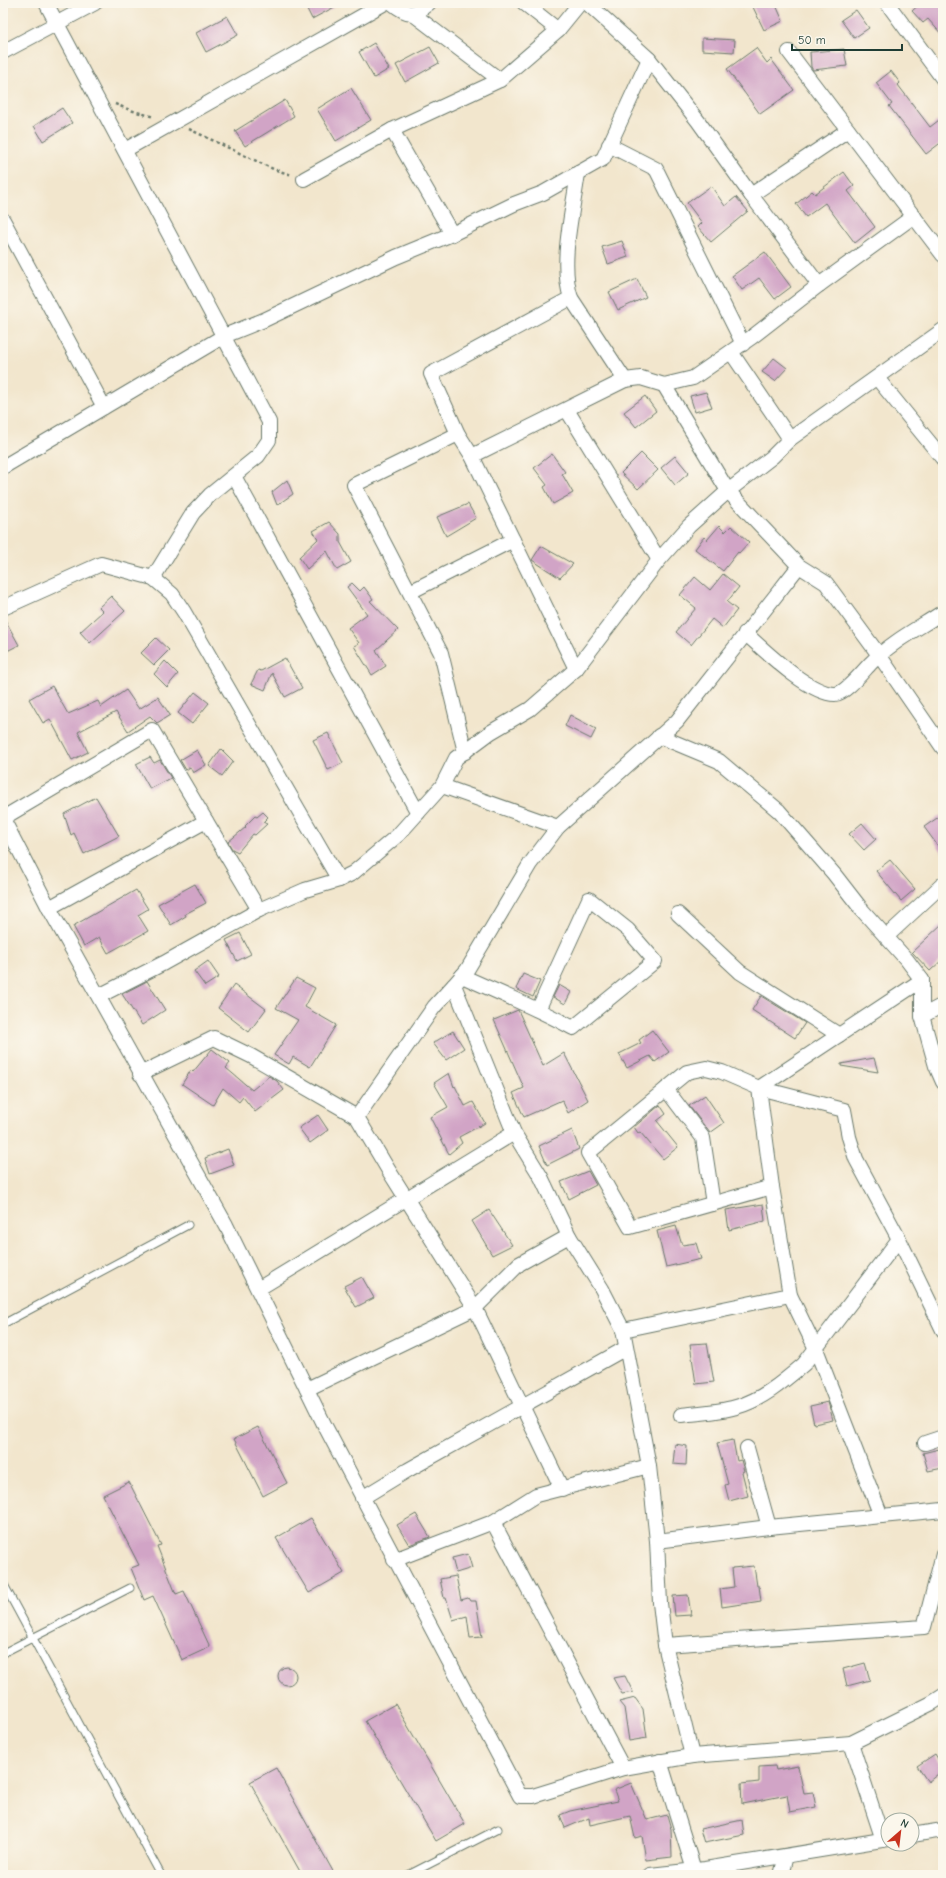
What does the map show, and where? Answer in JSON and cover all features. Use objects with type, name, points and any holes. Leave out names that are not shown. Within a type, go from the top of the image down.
[{"type":"street","points":[[46,3],[269,422],[269,440],[258,456],[210,495],[193,513],[153,578]]},
{"type":"street","points":[[3,52],[96,3]]},
{"type":"street","points":[[125,150],[385,3]]},
{"type":"street","points":[[392,3],[404,13],[412,14],[500,80]]},
{"type":"street","points":[[412,14],[429,3]]},
{"type":"street","points":[[524,3],[558,30]]},
{"type":"street","points":[[304,179],[392,130],[500,80],[558,30],[580,3]]},
{"type":"street","points":[[587,3],[649,59],[698,121],[751,195],[819,285]]},
{"type":"street","points":[[887,3],[943,78]]},
{"type":"street","points":[[788,52],[943,255]]},
{"type":"street","points":[[3,467],[224,336],[264,320],[396,257],[452,234],[514,204],[543,193],[604,159],[649,59]]},
{"type":"street","points":[[392,130],[452,234]]},
{"type":"street","points":[[751,195],[848,130]]},
{"type":"street","points":[[610,146],[656,169],[743,344]]},
{"type":"street","points":[[578,173],[565,264],[566,284],[571,298],[625,380]]},
{"type":"street","points":[[472,456],[568,410],[625,380],[641,378],[664,385],[693,378],[743,344],[819,285],[914,216]]},
{"type":"street","points":[[3,220],[104,407]]},
{"type":"street","points":[[571,298],[431,374],[458,434],[472,456],[576,669]]},
{"type":"street","points":[[99,996],[164,963],[259,910],[305,890],[339,880],[353,873],[393,840],[418,813],[442,786],[456,758],[491,732],[530,709],[576,669],[659,560],[689,526],[728,491],[772,457],[790,439],[943,330]]},
{"type":"street","points":[[731,352],[790,439]]},
{"type":"street","points":[[877,378],[943,459]]},
{"type":"street","points":[[664,385],[728,491],[799,566],[826,583],[879,654],[943,748]]},
{"type":"street","points":[[568,410],[659,560]]},
{"type":"street","points":[[458,434],[354,485],[441,653],[465,752]]},
{"type":"street","points":[[234,476],[418,813]]},
{"type":"street","points":[[410,592],[513,540]]},
{"type":"street","points":[[3,608],[101,564],[153,578],[172,594],[184,612],[339,880]]},
{"type":"street","points":[[357,1117],[434,1007],[468,970],[530,864],[558,827],[677,720],[799,566]]},
{"type":"street","points":[[745,633],[785,668],[809,685],[826,693],[837,694],[847,687],[879,654],[943,612]]},
{"type":"street","points":[[259,910],[152,730],[3,818],[49,908],[99,996],[140,1074],[226,1225],[362,1498],[520,1796],[533,1796],[623,1768],[660,1761],[692,1756],[851,1743],[943,1696]]},
{"type":"street","points":[[659,736],[720,761],[779,811],[834,874],[862,910],[907,960],[922,980],[922,1016],[936,1066],[943,1082]]},
{"type":"street","points":[[442,786],[558,827]]},
{"type":"street","points":[[49,908],[206,821]]},
{"type":"street","points":[[886,937],[943,884]]},
{"type":"street","points":[[458,980],[538,1010],[573,1028],[656,961],[628,930],[589,899],[538,1010]]},
{"type":"street","points":[[678,914],[740,972],[839,1035]]},
{"type":"street","points":[[458,980],[514,1133],[541,1177],[569,1236],[602,1289],[623,1330],[649,1466],[657,1541],[660,1603],[666,1645],[692,1756]]},
{"type":"street","points":[[759,1088],[922,980]]},
{"type":"street","points":[[922,1016],[943,1005]]},
{"type":"street","points":[[140,1074],[214,1038],[251,1056],[357,1117],[406,1199],[475,1308],[562,1489]]},
{"type":"street","points":[[772,1187],[630,1228],[588,1153],[687,1072],[706,1068],[722,1072],[759,1088],[844,1110],[849,1137],[856,1160],[899,1239],[943,1330]]},
{"type":"street","points":[[759,1088],[772,1187],[790,1295],[816,1349],[881,1516]]},
{"type":"street","points":[[666,1089],[703,1138],[714,1204]]},
{"type":"street","points":[[258,1289],[514,1133]]},
{"type":"street","points":[[307,1389],[475,1308],[519,1264],[569,1236]]},
{"type":"street","points":[[681,1415],[737,1407],[763,1395],[804,1364],[899,1239]]},
{"type":"street","points":[[623,1330],[790,1295]]},
{"type":"street","points":[[362,1498],[408,1470],[626,1348]]},
{"type":"street","points":[[924,1443],[943,1437]]},
{"type":"street","points":[[747,1448],[769,1527]]},
{"type":"street","points":[[394,1560],[493,1522],[536,1495],[649,1466]]},
{"type":"street","points":[[657,1541],[769,1527],[943,1510]]},
{"type":"street","points":[[493,1522],[623,1768]]},
{"type":"street","points":[[666,1645],[924,1627],[943,1554]]},
{"type":"street","points":[[851,1743],[880,1825]]},
{"type":"street","points":[[660,1761],[694,1870]]},
{"type":"street","points":[[920,1834],[943,1830]]},
{"type":"street","points":[[650,1875],[786,1856],[880,1840]]},
{"type":"street","points":[[781,1875],[786,1856]]},
{"type":"lane","points":[[3,1324],[188,1225]]},
{"type":"lane","points":[[3,1583],[161,1875]]},
{"type":"lane","points":[[3,1653],[130,1588]]},
{"type":"lane","points":[[408,1875],[498,1829]]},
{"type":"path","points":[[96,95],[130,110],[175,122],[273,169],[304,179]]},
{"type":"building","points":[[304,3],[342,3],[312,19]]},
{"type":"building","points":[[751,3],[775,3],[783,21],[764,30]]},
{"type":"building","points":[[921,3],[943,3],[943,36],[928,19],[923,23],[912,11]]},
{"type":"building","points":[[856,10],[869,28],[854,38],[841,20]]},
{"type":"building","points":[[227,16],[238,35],[206,52],[196,33]]},
{"type":"building","points":[[702,38],[735,40],[734,52],[702,50]]},
{"type":"building","points":[[374,43],[389,69],[374,78],[359,52]]},
{"type":"building","points":[[430,47],[439,63],[405,82],[396,65]]},
{"type":"building","points":[[756,48],[767,63],[771,59],[794,90],[760,114],[727,69]]},
{"type":"building","points":[[844,49],[847,66],[813,70],[811,67],[810,52]]},
{"type":"building","points":[[891,71],[900,83],[898,85],[930,127],[943,117],[943,141],[926,154],[889,106],[892,104],[876,83]]},
{"type":"building","points":[[351,88],[371,120],[336,141],[317,109]]},
{"type":"building","points":[[285,100],[294,116],[245,146],[235,131]]},
{"type":"building","points":[[62,108],[72,123],[43,141],[34,126]]},
{"type":"building","points":[[844,172],[854,186],[848,191],[875,227],[855,243],[825,203],[806,217],[796,204],[812,191],[815,194]]},
{"type":"building","points":[[711,186],[725,206],[736,197],[748,211],[711,242],[698,227],[702,223],[687,203]]},
{"type":"building","points":[[622,241],[628,257],[608,264],[602,247]]},
{"type":"building","points":[[765,252],[791,287],[775,299],[759,278],[742,290],[732,276]]},
{"type":"building","points":[[637,279],[646,297],[618,310],[609,292]]},
{"type":"building","points":[[774,358],[787,368],[775,381],[762,372]]},
{"type":"building","points":[[706,392],[712,407],[695,412],[690,396]]},
{"type":"building","points":[[645,396],[656,411],[636,427],[624,412]]},
{"type":"building","points":[[641,453],[658,470],[638,489],[621,473]]},
{"type":"building","points":[[552,454],[565,472],[562,474],[573,493],[553,504],[544,487],[547,485],[534,468]]},
{"type":"building","points":[[675,456],[689,473],[675,485],[661,468]]},
{"type":"building","points":[[287,480],[293,494],[277,505],[272,492]]},
{"type":"building","points":[[468,504],[476,518],[446,536],[437,517]]},
{"type":"building","points":[[329,522],[340,534],[340,542],[351,562],[337,570],[327,551],[307,569],[299,557],[318,539],[313,531]]},
{"type":"building","points":[[719,526],[725,532],[731,526],[749,542],[739,553],[738,552],[723,571],[695,549],[704,537],[707,540]]},
{"type":"building","points":[[541,546],[573,564],[560,578],[532,560]]},
{"type":"building","points":[[723,574],[739,587],[727,602],[737,610],[723,628],[712,619],[691,645],[676,632],[696,608],[680,595],[695,577],[710,590]]},
{"type":"building","points":[[352,583],[360,591],[364,587],[373,599],[370,601],[398,630],[376,650],[386,666],[372,675],[354,646],[359,643],[348,628],[367,614],[347,587]]},
{"type":"building","points":[[111,596],[125,611],[90,643],[80,632],[103,611],[99,607]]},
{"type":"building","points":[[3,616],[19,645],[3,653]]},
{"type":"building","points":[[156,638],[169,650],[154,665],[141,653]]},
{"type":"building","points":[[285,658],[302,688],[285,697],[272,673],[265,690],[251,684],[258,670],[261,671]]},
{"type":"building","points":[[165,661],[178,674],[167,687],[154,674]]},
{"type":"building","points":[[52,686],[68,714],[98,701],[101,707],[126,690],[139,709],[158,697],[170,715],[157,723],[150,716],[128,731],[116,712],[78,732],[88,752],[72,760],[50,719],[43,723],[29,699]]},
{"type":"building","points":[[195,692],[209,703],[192,724],[178,713]]},
{"type":"building","points":[[570,715],[596,729],[591,739],[565,726]]},
{"type":"building","points":[[328,733],[343,763],[328,770],[313,740]]},
{"type":"building","points":[[221,749],[233,761],[222,776],[209,766]]},
{"type":"building","points":[[197,750],[206,765],[193,773],[190,767],[186,770],[180,760]]},
{"type":"building","points":[[150,757],[154,763],[160,760],[171,778],[150,789],[136,764]]},
{"type":"building","points":[[96,797],[119,836],[84,854],[74,833],[71,835],[64,814]]},
{"type":"building","points":[[263,812],[268,817],[263,822],[267,824],[255,835],[253,834],[238,852],[232,849],[228,842],[246,827],[245,826],[255,816],[257,817]]},
{"type":"building","points":[[943,814],[943,853],[924,827]]},
{"type":"building","points":[[862,823],[876,839],[864,850],[849,834]]},
{"type":"building","points":[[890,860],[915,889],[901,901],[876,871]]},
{"type":"building","points":[[195,884],[206,903],[185,914],[186,916],[171,925],[158,904]]},
{"type":"building","points":[[136,890],[148,909],[138,915],[148,931],[108,953],[99,937],[84,946],[73,926]]},
{"type":"building","points":[[943,923],[943,959],[930,971],[912,952]]},
{"type":"building","points":[[240,933],[251,954],[237,961],[226,940]]},
{"type":"building","points":[[208,961],[219,977],[205,986],[194,971]]},
{"type":"building","points":[[523,974],[540,981],[533,997],[516,989]]},
{"type":"building","points":[[296,978],[315,988],[305,1007],[336,1025],[310,1067],[293,1057],[289,1064],[274,1055],[298,1020],[276,1008]]},
{"type":"building","points":[[147,981],[165,1010],[142,1025],[122,994]]},
{"type":"building","points":[[234,985],[266,1009],[249,1032],[218,1008]]},
{"type":"building","points":[[559,985],[571,992],[565,1004],[553,997]]},
{"type":"building","points":[[761,996],[805,1023],[795,1038],[752,1010]]},
{"type":"building","points":[[518,1010],[543,1066],[564,1053],[588,1100],[568,1113],[562,1100],[524,1117],[513,1093],[524,1088],[494,1020]]},
{"type":"building","points":[[652,1030],[669,1052],[655,1062],[650,1056],[627,1068],[619,1054],[641,1043],[639,1040]]},
{"type":"building","points":[[453,1031],[464,1048],[446,1060],[433,1043]]},
{"type":"building","points":[[212,1049],[230,1063],[226,1068],[252,1090],[269,1076],[277,1081],[284,1090],[255,1112],[243,1097],[239,1102],[223,1088],[213,1105],[182,1084],[191,1070],[193,1072]]},
{"type":"building","points":[[874,1058],[878,1072],[841,1066],[841,1064]]},
{"type":"building","points":[[449,1073],[454,1087],[455,1086],[465,1106],[473,1102],[485,1123],[459,1137],[462,1143],[449,1154],[430,1117],[448,1107],[434,1083]]},
{"type":"building","points":[[705,1095],[724,1123],[710,1133],[689,1106]]},
{"type":"building","points":[[660,1105],[666,1114],[657,1121],[678,1147],[663,1159],[634,1127]]},
{"type":"building","points":[[318,1115],[328,1130],[310,1143],[299,1128]]},
{"type":"building","points":[[572,1130],[579,1149],[547,1165],[539,1146]]},
{"type":"building","points":[[228,1149],[234,1165],[210,1174],[205,1158]]},
{"type":"building","points":[[588,1171],[596,1185],[569,1199],[561,1182]]},
{"type":"building","points":[[763,1204],[765,1221],[729,1230],[726,1210]]},
{"type":"building","points":[[489,1210],[512,1245],[492,1255],[472,1221]]},
{"type":"building","points":[[676,1226],[682,1245],[696,1243],[701,1259],[666,1267],[657,1231]]},
{"type":"building","points":[[362,1277],[374,1298],[356,1307],[344,1286]]},
{"type":"building","points":[[707,1343],[714,1382],[696,1384],[690,1344]]},
{"type":"building","points":[[828,1402],[833,1420],[814,1424],[810,1406]]},
{"type":"building","points":[[258,1427],[287,1483],[263,1496],[234,1439]]},
{"type":"building","points":[[733,1440],[737,1461],[741,1460],[744,1471],[742,1472],[748,1496],[729,1501],[725,1485],[728,1484],[717,1443]]},
{"type":"building","points":[[675,1444],[687,1446],[686,1465],[673,1464]]},
{"type":"building","points":[[939,1449],[943,1468],[928,1471],[923,1453]]},
{"type":"building","points":[[129,1482],[161,1545],[157,1546],[176,1594],[184,1591],[210,1647],[182,1660],[153,1596],[144,1600],[131,1568],[139,1565],[103,1495]]},
{"type":"building","points":[[416,1514],[430,1537],[409,1545],[397,1525]]},
{"type":"building","points":[[311,1518],[344,1573],[309,1593],[276,1538]]},
{"type":"building","points":[[468,1554],[472,1568],[456,1573],[452,1558]]},
{"type":"building","points":[[754,1566],[761,1601],[722,1607],[720,1589],[734,1587],[732,1568]]},
{"type":"building","points":[[456,1576],[461,1600],[468,1598],[470,1601],[476,1601],[482,1637],[470,1638],[467,1616],[453,1620],[446,1598],[444,1598],[440,1579]]},
{"type":"building","points":[[688,1595],[691,1615],[675,1616],[673,1596]]},
{"type":"building","points":[[865,1663],[870,1680],[847,1686],[843,1669]]},
{"type":"building","points":[[283,1667],[291,1667],[296,1672],[294,1683],[291,1685],[283,1685],[278,1680],[278,1672]]},
{"type":"building","points":[[625,1676],[633,1692],[622,1694],[613,1678]]},
{"type":"building","points":[[635,1698],[643,1709],[647,1738],[629,1741],[624,1708],[619,1702]]},
{"type":"building","points":[[395,1704],[465,1824],[436,1841],[365,1721]]},
{"type":"building","points":[[935,1754],[943,1767],[943,1770],[928,1782],[917,1766]]},
{"type":"building","points":[[775,1766],[776,1770],[798,1766],[804,1793],[813,1792],[816,1807],[790,1812],[787,1795],[742,1804],[741,1784],[759,1782],[759,1767]]},
{"type":"building","points":[[276,1768],[335,1875],[302,1875],[250,1782]]},
{"type":"building","points":[[631,1783],[647,1820],[667,1815],[671,1829],[672,1857],[646,1860],[642,1836],[635,1838],[630,1816],[590,1825],[589,1818],[565,1828],[560,1815],[570,1811],[618,1801],[614,1790]]},
{"type":"building","points":[[742,1820],[744,1835],[704,1843],[700,1829]]}]
